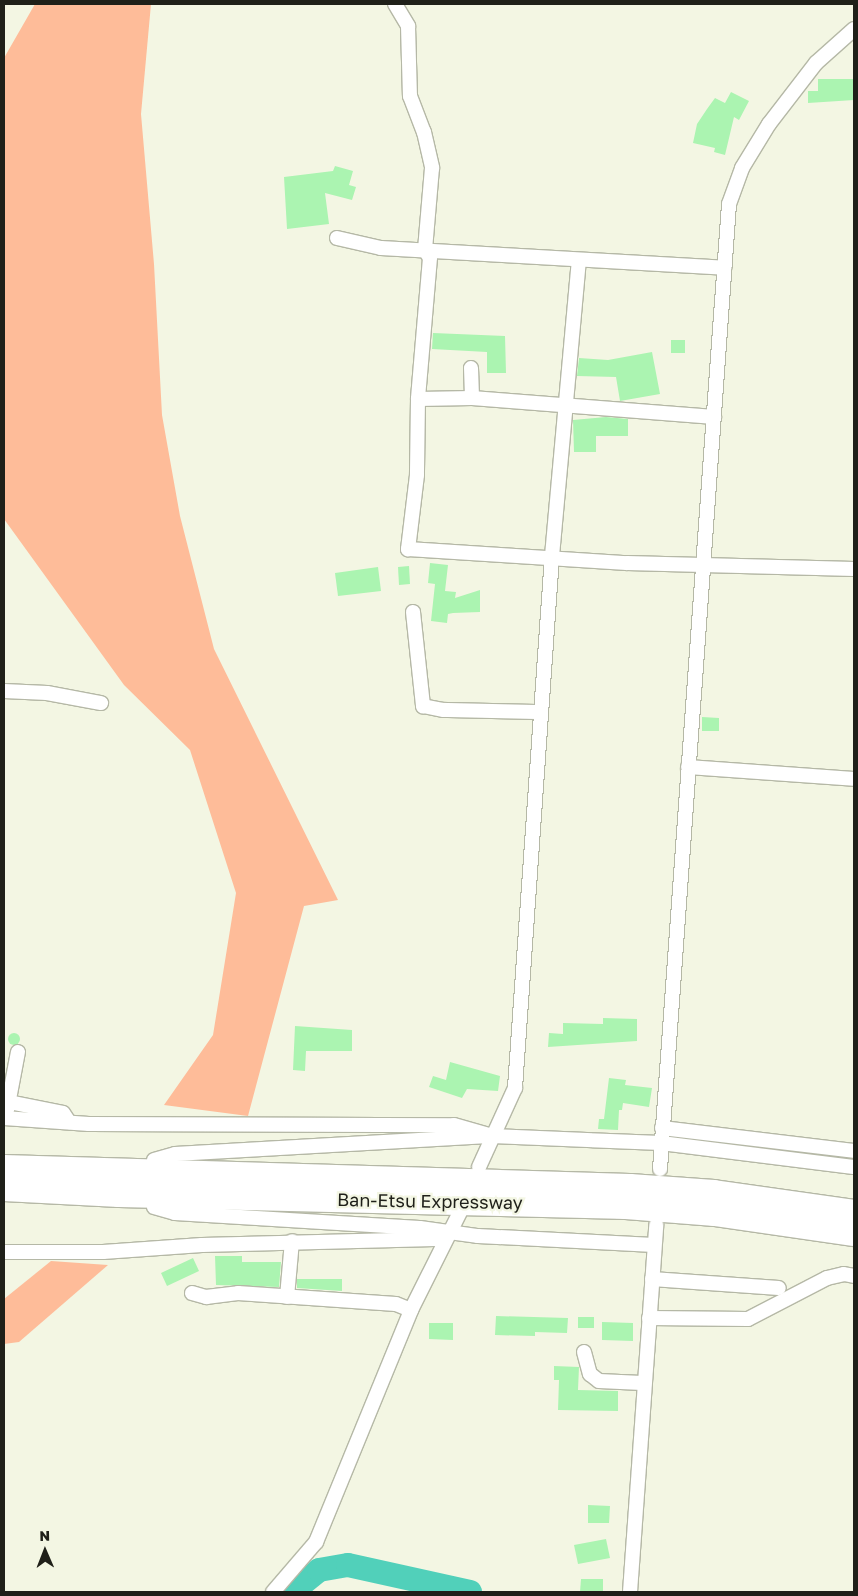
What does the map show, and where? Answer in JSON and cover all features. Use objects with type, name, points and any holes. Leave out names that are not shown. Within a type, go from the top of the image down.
[{"type":"highway","name":"Ban-Etsu Expressway","points":[[4,1168],[630,1186],[714,1193],[854,1213]]},
{"type":"highway","name":"Ban-Etsu Expressway","points":[[4,1188],[119,1194],[626,1206],[715,1213],[854,1233]]},
{"type":"street","points":[[394,4],[408,26],[410,96],[430,151],[432,168],[425,250],[430,258],[418,399],[418,474],[408,549],[552,556],[627,562],[703,562],[854,569]]},
{"type":"street","points":[[660,1169],[729,204],[742,168],[795,89],[816,63],[854,29]]},
{"type":"street","points":[[337,238],[382,248],[724,268]]},
{"type":"street","points":[[479,1168],[515,1088],[552,556],[579,261]]},
{"type":"street","points":[[471,368],[472,398]]},
{"type":"street","points":[[418,399],[472,398],[565,407],[714,417]]},
{"type":"street","points":[[413,612],[423,706],[444,710],[540,712]]},
{"type":"street","points":[[4,691],[48,693],[101,703]]},
{"type":"street","points":[[688,767],[854,778]]},
{"type":"street","points":[[18,1052],[6,1102],[5,1118],[68,1122],[454,1125],[492,1136]]},
{"type":"street","points":[[6,1102],[63,1113],[68,1122]]},
{"type":"street","points":[[662,1128],[854,1151]]},
{"type":"street","points":[[154,1160],[174,1154],[492,1136],[661,1143],[854,1167]]},
{"type":"street","points":[[154,1206],[175,1213],[452,1231],[478,1236],[654,1245]]},
{"type":"street","points":[[273,1592],[316,1542],[411,1310],[460,1212]]},
{"type":"street","points":[[630,1592],[642,1383],[656,1225]]},
{"type":"street","points":[[4,1252],[103,1252],[292,1241],[435,1238],[452,1231]]},
{"type":"street","points":[[287,1297],[292,1241]]},
{"type":"street","points":[[649,1318],[748,1318],[827,1278],[844,1274],[854,1276]]},
{"type":"street","points":[[652,1279],[779,1288]]},
{"type":"street","points":[[192,1293],[206,1297],[238,1293],[396,1304],[411,1310]]},
{"type":"street","points":[[584,1352],[590,1374],[599,1380],[642,1383]]},
{"type":"shaded area","points":[[35,4],[151,4],[141,114],[154,264],[162,415],[180,516],[214,649],[338,900],[304,906],[248,1116],[164,1105],[213,1035],[236,893],[190,750],[124,685],[4,519],[4,58]]},
{"type":"shaded area","points":[[51,1261],[108,1265],[19,1342],[4,1344],[4,1299]]},
{"type":"building","points":[[818,79],[854,79],[854,100],[808,103],[808,91],[818,91]]},
{"type":"building","points":[[731,92],[749,101],[739,120],[734,117],[725,155],[714,152],[715,148],[693,143],[697,124],[715,98],[725,103]]},
{"type":"building","points":[[335,166],[353,171],[349,185],[356,187],[352,200],[325,193],[329,224],[287,229],[284,177],[333,171]]},
{"type":"building","points":[[433,333],[505,336],[506,373],[487,373],[487,352],[432,349]]},
{"type":"building","points":[[671,340],[685,340],[685,353],[671,353]]},
{"type":"building","points":[[652,352],[660,394],[620,401],[616,377],[577,376],[579,358],[608,360]]},
{"type":"building","points":[[606,417],[628,419],[628,436],[596,436],[596,452],[574,452],[573,420]]},
{"type":"building","points":[[430,563],[448,565],[445,591],[456,592],[455,598],[480,590],[480,612],[448,614],[447,623],[431,621],[435,584],[428,583]]},
{"type":"building","points":[[409,566],[410,584],[399,585],[398,567]]},
{"type":"building","points":[[378,567],[381,591],[338,596],[335,573]]},
{"type":"building","points":[[702,717],[719,718],[719,731],[702,731]]},
{"type":"building","points":[[603,1018],[637,1019],[637,1041],[548,1047],[549,1033],[563,1034],[563,1023],[603,1024]]},
{"type":"building","points":[[295,1026],[352,1030],[352,1051],[306,1051],[305,1071],[293,1070]]},
{"type":"building","points":[[12,1033],[16,1033],[20,1039],[16,1045],[12,1045],[8,1041],[8,1037]]},
{"type":"building","points":[[450,1062],[500,1076],[498,1091],[467,1089],[462,1098],[429,1087],[433,1076],[446,1080]]},
{"type":"building","points":[[609,1078],[626,1080],[625,1085],[652,1088],[649,1107],[623,1103],[622,1110],[619,1110],[618,1130],[598,1129],[599,1119],[604,1119]]},
{"type":"building","points":[[215,1256],[242,1256],[242,1262],[281,1262],[279,1287],[216,1285]]},
{"type":"building","points":[[193,1258],[199,1271],[167,1286],[161,1273]]},
{"type":"building","points":[[297,1279],[342,1279],[342,1291],[297,1288]]},
{"type":"building","points":[[496,1316],[568,1318],[567,1333],[535,1332],[535,1336],[495,1335]]},
{"type":"building","points":[[578,1317],[594,1317],[594,1328],[578,1328]]},
{"type":"building","points":[[602,1322],[633,1323],[633,1341],[602,1340]]},
{"type":"building","points":[[429,1323],[453,1323],[453,1340],[429,1339]]},
{"type":"building","points":[[554,1366],[579,1367],[578,1390],[618,1391],[618,1411],[558,1410],[559,1380],[554,1380]]},
{"type":"building","points":[[588,1505],[610,1506],[609,1523],[588,1523]]},
{"type":"building","points":[[606,1539],[610,1558],[578,1564],[574,1545]]},
{"type":"building","points":[[581,1579],[603,1579],[603,1592],[580,1592]]},
{"type":"waterway","points":[[292,1592],[319,1570],[348,1565],[470,1592]]}]
